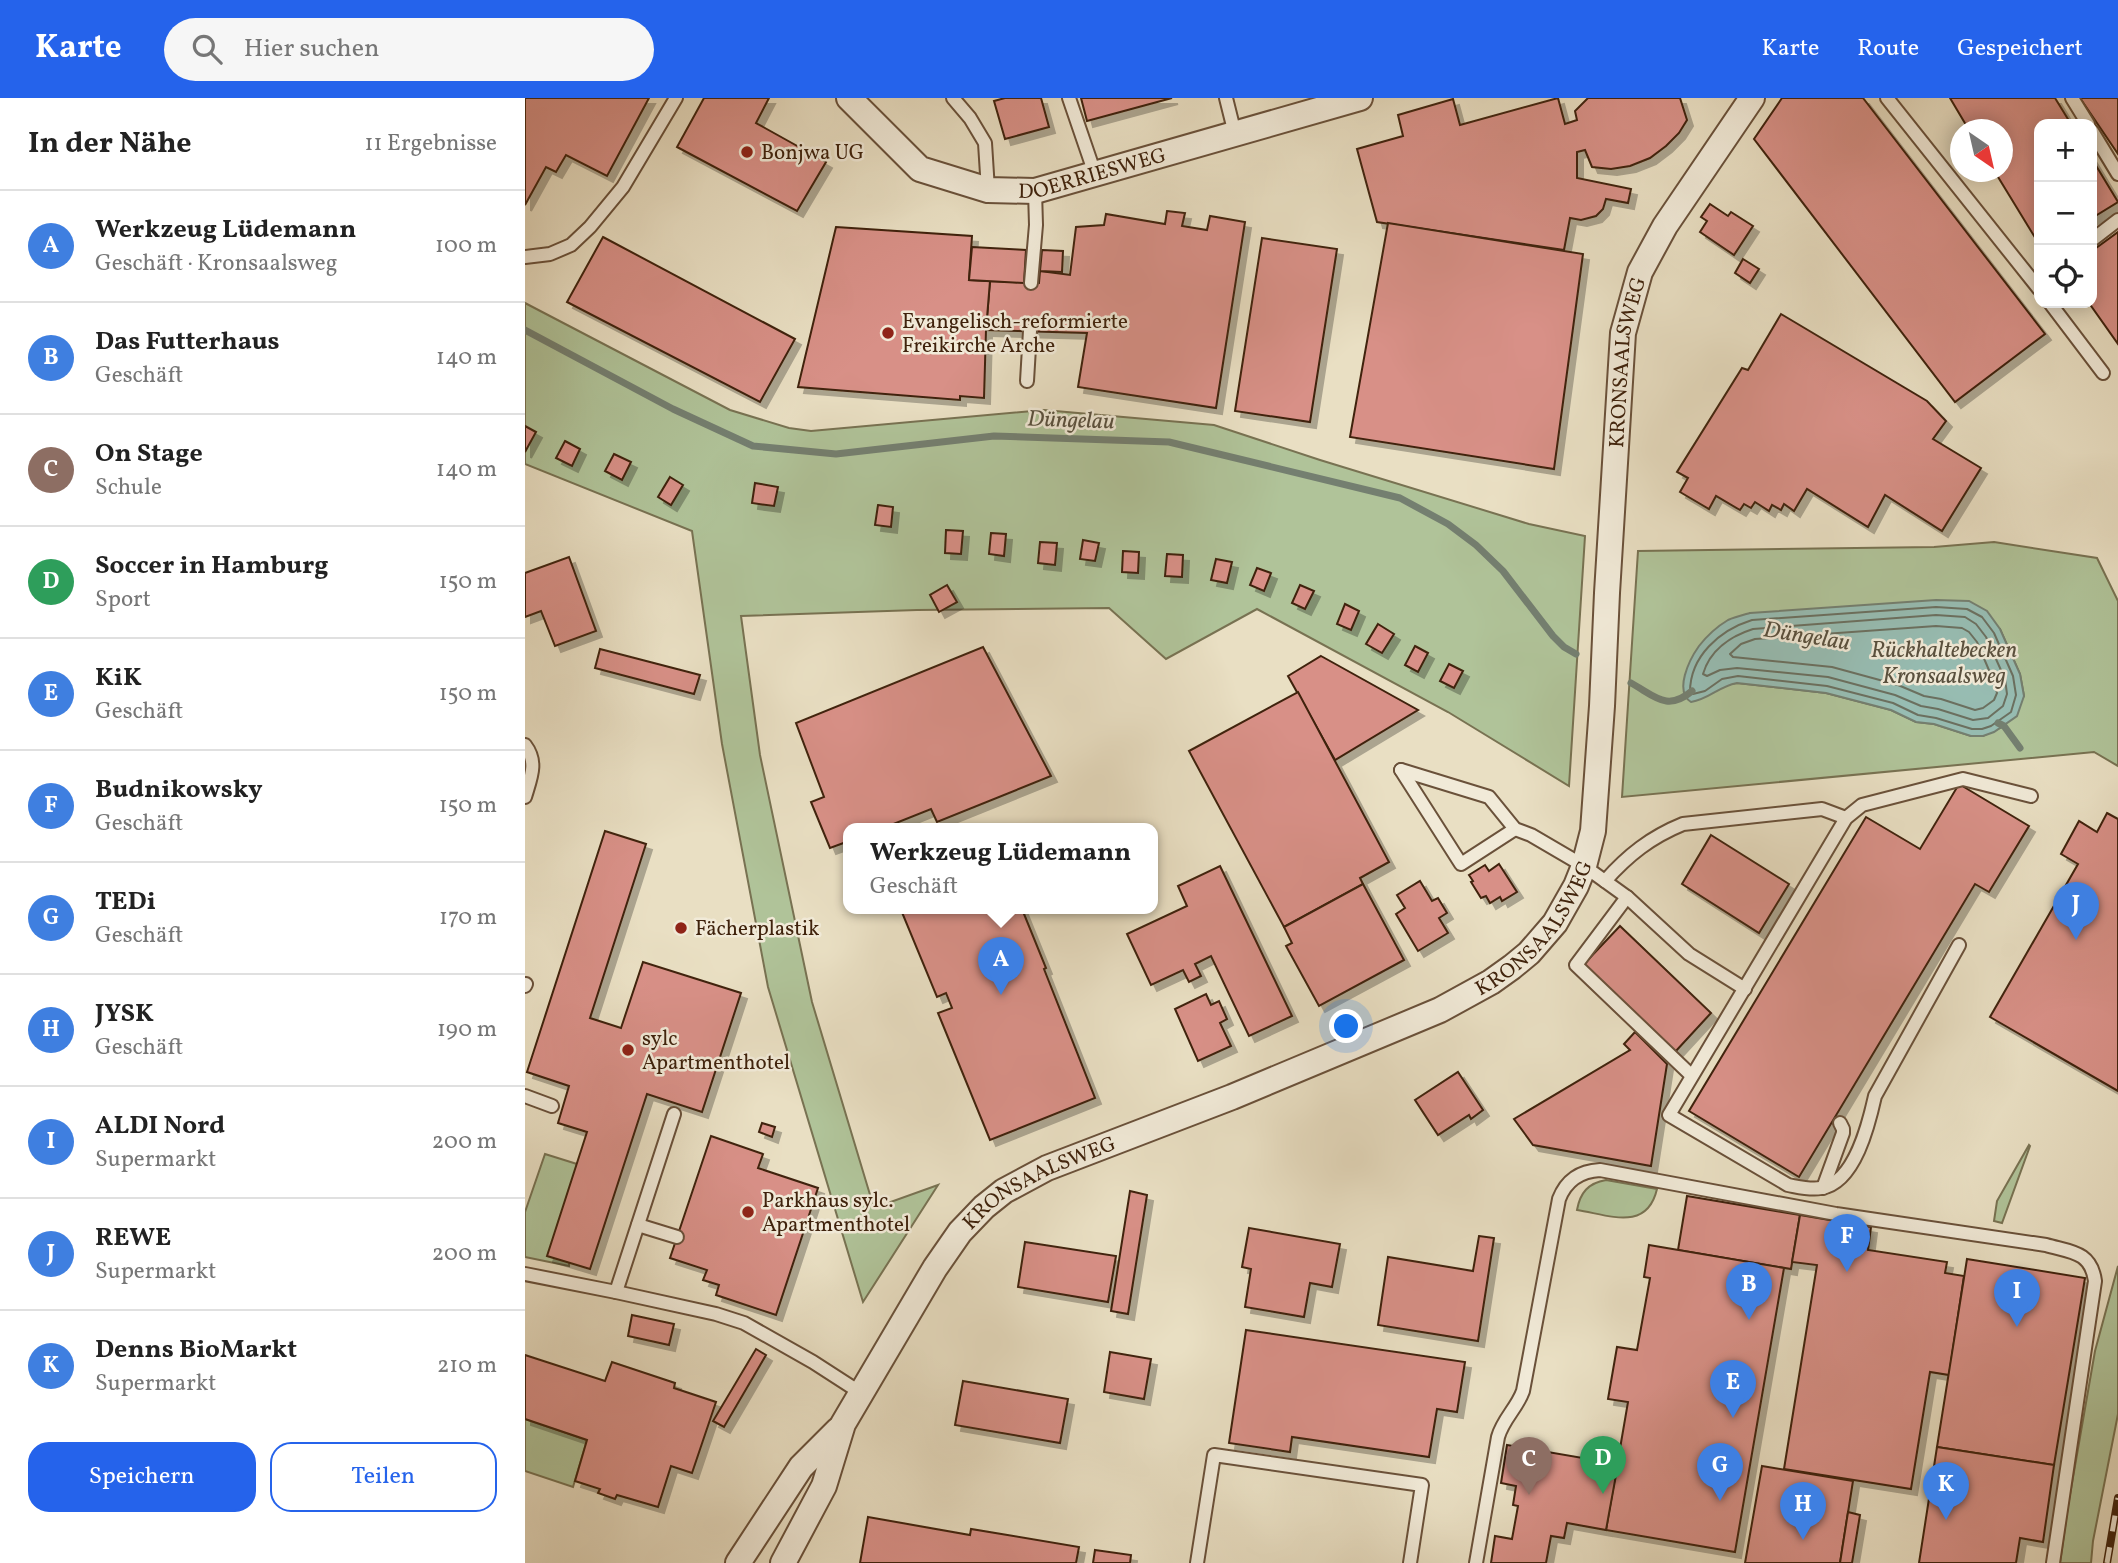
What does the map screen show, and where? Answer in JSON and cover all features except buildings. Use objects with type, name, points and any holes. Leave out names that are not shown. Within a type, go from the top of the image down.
[{"type":"street","name":"DOERRIESWEG","points":[[849,98],[920,169],[988,190],[1035,191],[1360,98]]},
{"type":"street","name":"KRONSAALSWEG","points":[[783,1563],[824,1486],[843,1424],[935,1268],[960,1232],[984,1207],[1004,1191],[1047,1168],[1440,1010],[1491,982],[1512,967],[1543,938],[1566,906],[1584,866],[1593,831],[1623,333],[1640,272],[1665,226],[1752,98]]},
{"type":"street","name":"KRONSAALSWEG","points":[[739,1563],[801,1467],[843,1424]]},
{"type":"lane","points":[[525,257],[550,254],[571,245],[590,227],[623,187],[676,98]]},
{"type":"lane","points":[[953,98],[970,118],[985,143],[988,190]]},
{"type":"lane","points":[[1069,98],[1095,174]]},
{"type":"lane","points":[[1226,98],[1235,134]]},
{"type":"lane","points":[[1887,98],[2034,279]]},
{"type":"lane","points":[[2072,98],[2085,119]]},
{"type":"lane","points":[[2097,139],[2118,174]]},
{"type":"lane","points":[[1031,283],[1035,191]]},
{"type":"lane","points":[[2097,236],[2118,220]]},
{"type":"lane","points":[[2053,308],[2103,373]]},
{"type":"lane","points":[[1027,381],[1030,331]]},
{"type":"lane","points":[[525,745],[534,763],[525,797]]},
{"type":"lane","points":[[1515,830],[1461,864],[1401,770],[1489,797],[1515,830],[1531,835],[1584,866],[1627,897],[1689,954],[1745,989]]},
{"type":"lane","points":[[1959,946],[1875,1096],[1869,1123],[1849,1169],[1832,1185],[1810,1189],[1788,1185],[1669,1115],[1846,818],[1862,805],[1963,779],[2031,796]]},
{"type":"lane","points":[[1605,881],[1641,846],[1683,824],[1822,809],[1846,818]]},
{"type":"lane","points":[[1627,897],[1576,965],[1691,1075]]},
{"type":"lane","points":[[525,1096],[552,1105]]},
{"type":"lane","points":[[616,1292],[674,1114]]},
{"type":"lane","points":[[1823,1188],[1843,1133],[1840,1123]]},
{"type":"lane","points":[[1476,1563],[1500,1428],[1520,1400],[1523,1391],[1559,1199],[1567,1184],[1585,1172],[1600,1170],[1865,1218],[2046,1245],[2082,1256],[2089,1262],[2094,1270],[2095,1281],[2053,1563]]},
{"type":"lane","points":[[638,1225],[677,1237]]},
{"type":"lane","points":[[525,1274],[716,1314],[744,1323],[861,1393]]},
{"type":"lane","points":[[1197,1563],[1214,1455],[1422,1485],[1411,1563]]},
{"type":"green space","points":[[525,303],[730,410],[789,428],[811,431],[1044,410],[1214,425],[1529,524],[1585,536],[1569,786],[1448,712],[1257,609],[1166,659],[1109,608],[917,610],[741,616],[760,755],[812,1002],[874,1208],[938,1185],[863,1302],[768,987],[722,744],[692,531],[525,464]]},
{"type":"green space","points":[[1994,542],[2097,558],[2118,601],[2118,766],[2094,752],[1622,797],[1638,551],[1934,547]],"holes":[[[1750,613],[2000,629],[2020,674],[2024,696],[2004,726],[1983,736],[1971,736],[1934,724],[1916,722],[1891,710],[1826,693],[1737,683],[1716,690]]]},
{"type":"green space","points":[[2029,1145],[2002,1223],[1994,1221],[1997,1201]]},
{"type":"green space","points":[[545,1154],[577,1164],[569,1266],[525,1257],[525,1212]]},
{"type":"green space","points":[[1606,1180],[1657,1189],[1645,1211],[1636,1216],[1614,1217],[1577,1210],[1586,1190]]},
{"type":"green space","points":[[2118,1266],[2118,1414],[2091,1563],[2060,1563],[2095,1351]]},
{"type":"green space","points":[[525,1419],[587,1440],[573,1487],[525,1471]]},
{"type":"water","name":"Rückhaltebecken Kronsaalsweg","points":[[1936,600],[1969,601],[1987,611],[2000,629],[2020,674],[2024,696],[2017,716],[1994,732],[1971,736],[1934,724],[1916,722],[1891,710],[1826,693],[1737,683],[1691,702],[1686,697],[1683,683],[1695,652],[1712,632],[1731,619],[1750,613]]},
{"type":"waterway","name":"Düngelau","points":[[525,330],[673,409],[753,446],[836,454],[994,436],[1169,442],[1400,498],[1448,524],[1476,545],[1503,571],[1553,636],[1576,654]]},
{"type":"waterway","name":"Düngelau","points":[[1631,683],[1654,697],[1668,701],[1692,691]]},
{"type":"waterway","name":"Düngelau","points":[[1998,723],[2004,726],[2020,748]]},
{"type":"railway","points":[[2107,1563],[2118,1498]]},
{"type":"place","name":"Bonjwa UG","points":[[747,152]]},
{"type":"place","name":"Evangelisch-reformierte Freikirche Arche","points":[[888,333]]},
{"type":"place","name":"Fächerplastik","points":[[681,928]]},
{"type":"place","name":"REWE","points":[[2076,940]]},
{"type":"place","name":"Werkzeug Lüdemann","points":[[1001,995]]},
{"type":"place","name":"sylc Apartmenthotel","points":[[628,1050]]},
{"type":"place","name":"Parkhaus sylc. Apartmenthotel","points":[[748,1212]]},
{"type":"place","name":"Budnikowsky","points":[[1847,1272]]},
{"type":"place","name":"Das Futterhaus","points":[[1749,1320]]},
{"type":"place","name":"ALDI Nord","points":[[2017,1327]]},
{"type":"place","name":"KiK","points":[[1733,1418]]},
{"type":"place","name":"Soccer in Hamburg","points":[[1603,1494]]},
{"type":"place","name":"On Stage","points":[[1529,1495]]},
{"type":"place","name":"TEDi","points":[[1720,1501]]},
{"type":"place","name":"Denns BioMarkt","points":[[1946,1520]]},
{"type":"place","name":"JYSK","points":[[1803,1540]]}]
